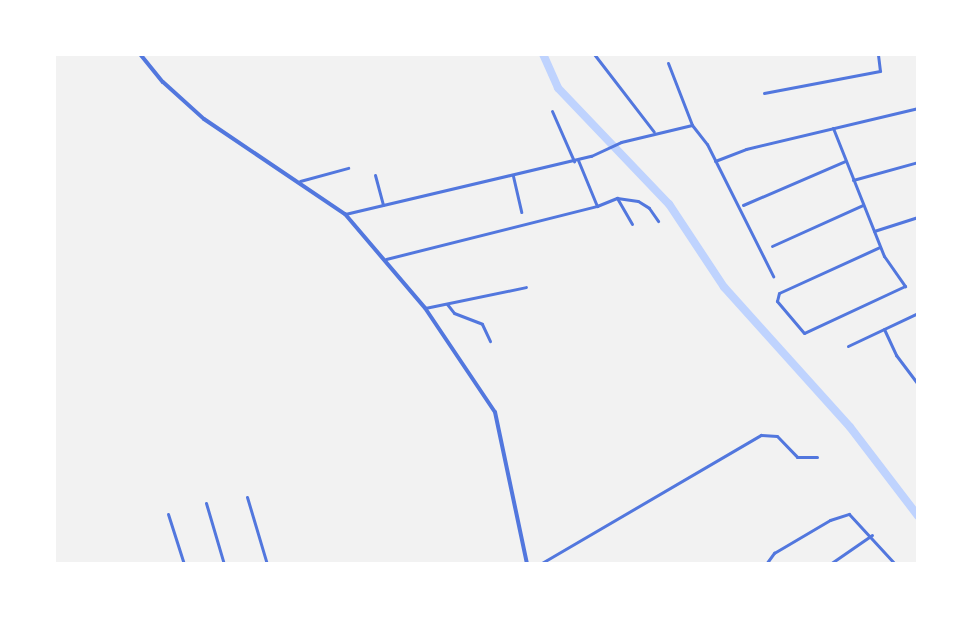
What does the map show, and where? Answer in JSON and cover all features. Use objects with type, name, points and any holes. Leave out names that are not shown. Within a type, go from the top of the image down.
[{"type":"street","points":[[140,54],[163,82],[204,119],[300,181],[345,214],[386,259],[425,308],[495,412],[527,564]]},
{"type":"street","points":[[594,54],[654,132]]},
{"type":"street","points":[[764,93],[880,71],[878,54]]},
{"type":"street","points":[[668,63],[692,125],[715,161],[773,276]]},
{"type":"street","points":[[715,161],[833,128],[918,108]]},
{"type":"street","points":[[552,111],[597,206]]},
{"type":"street","points":[[345,214],[576,160],[654,132],[692,125]]},
{"type":"street","points":[[833,128],[880,247],[904,282],[903,288],[804,333],[777,301],[779,293],[880,247]]},
{"type":"street","points":[[743,205],[845,161]]},
{"type":"street","points":[[853,180],[918,162]]},
{"type":"street","points":[[300,181],[348,168]]},
{"type":"street","points":[[375,175],[383,205]]},
{"type":"street","points":[[513,175],[521,212]]},
{"type":"street","points":[[617,198],[632,224]]},
{"type":"street","points":[[386,259],[597,206],[617,198],[644,203],[658,221]]},
{"type":"street","points":[[772,246],[863,205]]},
{"type":"street","points":[[874,231],[918,217]]},
{"type":"street","points":[[425,308],[526,287]]},
{"type":"street","points":[[447,303],[454,313],[482,324],[490,341]]},
{"type":"street","points":[[848,346],[918,313]]},
{"type":"street","points":[[884,329],[896,355],[918,384]]},
{"type":"street","points":[[540,564],[761,435],[777,436],[796,457],[817,457]]},
{"type":"street","points":[[247,497],[267,564]]},
{"type":"street","points":[[206,503],[224,564]]},
{"type":"street","points":[[168,514],[184,564]]},
{"type":"street","points":[[766,564],[774,553],[841,515],[856,518],[895,564]]},
{"type":"street","points":[[830,564],[872,535]]},
{"type":"waterway","points":[[543,54],[558,88],[669,204],[724,287],[850,427],[918,516]]}]
